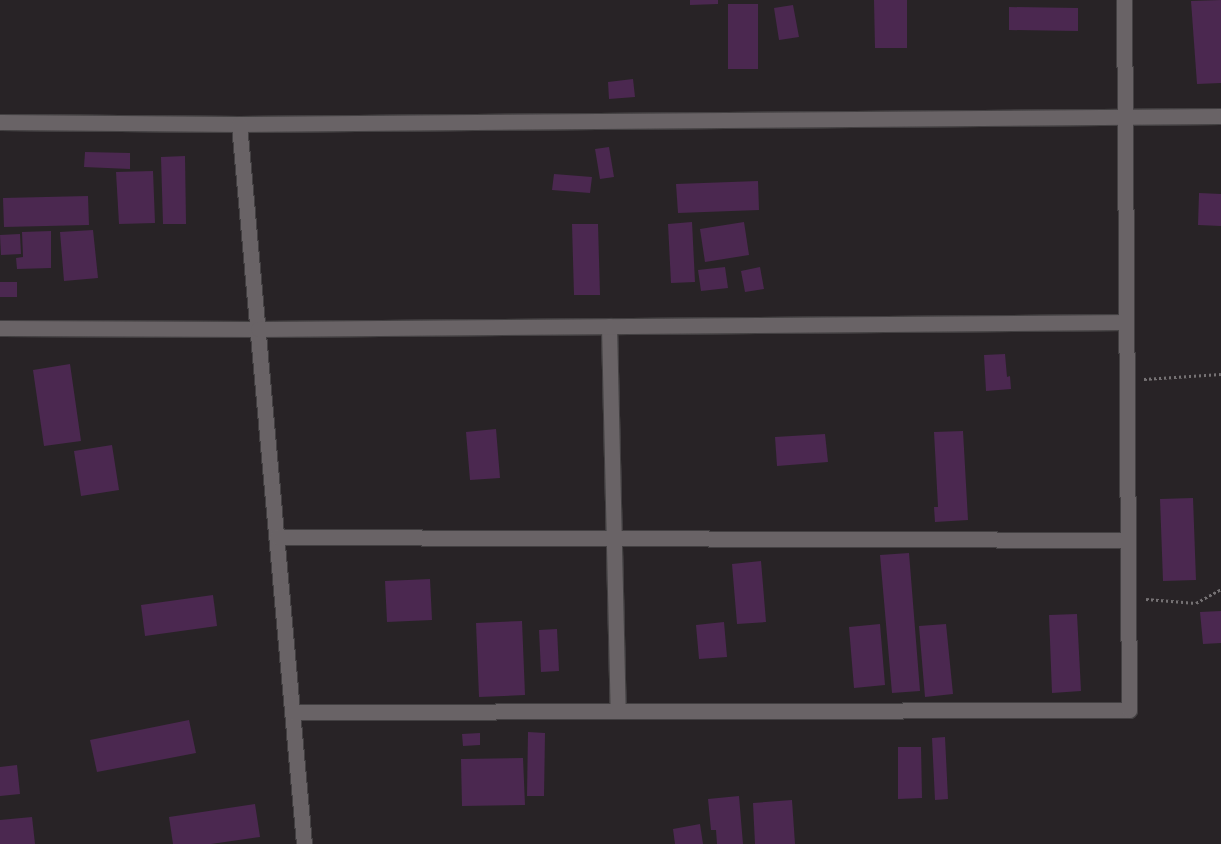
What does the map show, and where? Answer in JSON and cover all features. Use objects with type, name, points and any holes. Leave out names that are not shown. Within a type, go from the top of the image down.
[{"type":"street","points":[[292,712],[1129,710],[1124,0]]},
{"type":"street","points":[[0,122],[239,124],[1221,116]]},
{"type":"street","points":[[239,124],[304,844]]},
{"type":"street","points":[[0,328],[258,329],[1126,322]]},
{"type":"street","points":[[609,326],[618,710]]},
{"type":"street","points":[[277,537],[1128,540]]},
{"type":"path","points":[[1126,381],[1221,374]]},
{"type":"path","points":[[1128,598],[1196,603],[1221,589]]},
{"type":"building","points":[[690,0],[718,0],[718,4],[690,5]]},
{"type":"building","points":[[874,0],[907,0],[907,48],[875,48]]},
{"type":"building","points":[[1221,0],[1221,83],[1197,84],[1191,1]]},
{"type":"building","points":[[728,4],[758,4],[758,69],[728,69]]},
{"type":"building","points":[[793,5],[799,37],[779,40],[774,8]]},
{"type":"building","points":[[1009,7],[1078,8],[1078,31],[1009,30]]},
{"type":"building","points":[[633,79],[635,97],[609,99],[608,82]]},
{"type":"building","points":[[609,147],[614,177],[600,179],[595,149]]},
{"type":"building","points":[[85,152],[130,153],[130,169],[84,167]]},
{"type":"building","points":[[185,156],[186,224],[163,224],[161,157]]},
{"type":"building","points":[[153,171],[155,223],[119,224],[116,172]]},
{"type":"building","points":[[554,174],[592,177],[590,193],[552,190]]},
{"type":"building","points":[[758,181],[759,210],[678,213],[676,184]]},
{"type":"building","points":[[1199,193],[1221,194],[1221,226],[1198,225]]},
{"type":"building","points":[[88,196],[89,225],[4,227],[3,198]]},
{"type":"building","points":[[692,222],[695,282],[671,283],[668,224]]},
{"type":"building","points":[[744,222],[749,255],[705,262],[700,229]]},
{"type":"building","points":[[572,224],[598,224],[600,295],[574,295]]},
{"type":"building","points":[[93,230],[98,278],[64,281],[60,232]]},
{"type":"building","points":[[51,231],[51,268],[17,269],[16,258],[23,257],[22,232]]},
{"type":"building","points":[[20,234],[21,254],[1,255],[0,235]]},
{"type":"building","points":[[725,267],[728,288],[701,291],[698,270]]},
{"type":"building","points":[[760,267],[764,289],[745,292],[741,271]]},
{"type":"building","points":[[0,282],[17,282],[17,297],[0,297]]},
{"type":"building","points":[[1005,354],[1007,377],[1010,376],[1011,389],[986,391],[984,355]]},
{"type":"building","points":[[70,364],[81,441],[44,446],[33,370]]},
{"type":"building","points":[[496,429],[500,478],[470,480],[466,432]]},
{"type":"building","points":[[963,431],[968,520],[935,522],[934,507],[938,507],[934,432]]},
{"type":"building","points":[[825,434],[828,462],[777,466],[775,437]]},
{"type":"building","points":[[112,445],[119,490],[81,496],[74,451]]},
{"type":"building","points":[[1193,498],[1196,580],[1163,581],[1160,499]]},
{"type":"building","points":[[909,553],[920,691],[892,693],[880,555]]},
{"type":"building","points":[[761,561],[766,622],[737,624],[732,564]]},
{"type":"building","points":[[430,579],[432,620],[387,622],[385,581]]},
{"type":"building","points":[[213,595],[217,626],[145,636],[141,605]]},
{"type":"building","points":[[1221,611],[1221,643],[1203,644],[1200,612]]},
{"type":"building","points":[[1077,614],[1081,691],[1052,693],[1049,615]]},
{"type":"building","points":[[522,621],[525,695],[479,697],[476,623]]},
{"type":"building","points":[[724,622],[727,657],[699,659],[696,625]]},
{"type":"building","points":[[880,624],[885,685],[854,688],[849,627]]},
{"type":"building","points":[[946,624],[953,694],[925,697],[919,626]]},
{"type":"building","points":[[557,629],[559,671],[541,672],[539,630]]},
{"type":"building","points":[[189,720],[196,753],[97,772],[90,740]]},
{"type":"building","points":[[528,732],[545,733],[544,796],[527,796]]},
{"type":"building","points":[[480,733],[480,745],[463,746],[462,734]]},
{"type":"building","points":[[945,737],[948,799],[935,800],[932,738]]},
{"type":"building","points":[[898,747],[921,747],[922,798],[898,799]]},
{"type":"building","points":[[523,758],[525,805],[462,806],[461,759]]},
{"type":"building","points":[[17,765],[20,794],[0,796],[0,767]]},
{"type":"building","points":[[739,796],[743,844],[717,844],[716,830],[711,830],[708,799]]},
{"type":"building","points":[[792,800],[795,844],[755,844],[753,803]]},
{"type":"building","points":[[255,804],[260,837],[211,844],[173,844],[169,817]]},
{"type":"building","points":[[32,817],[35,844],[0,844],[0,820]]},
{"type":"building","points":[[700,824],[703,844],[675,844],[673,829]]}]
